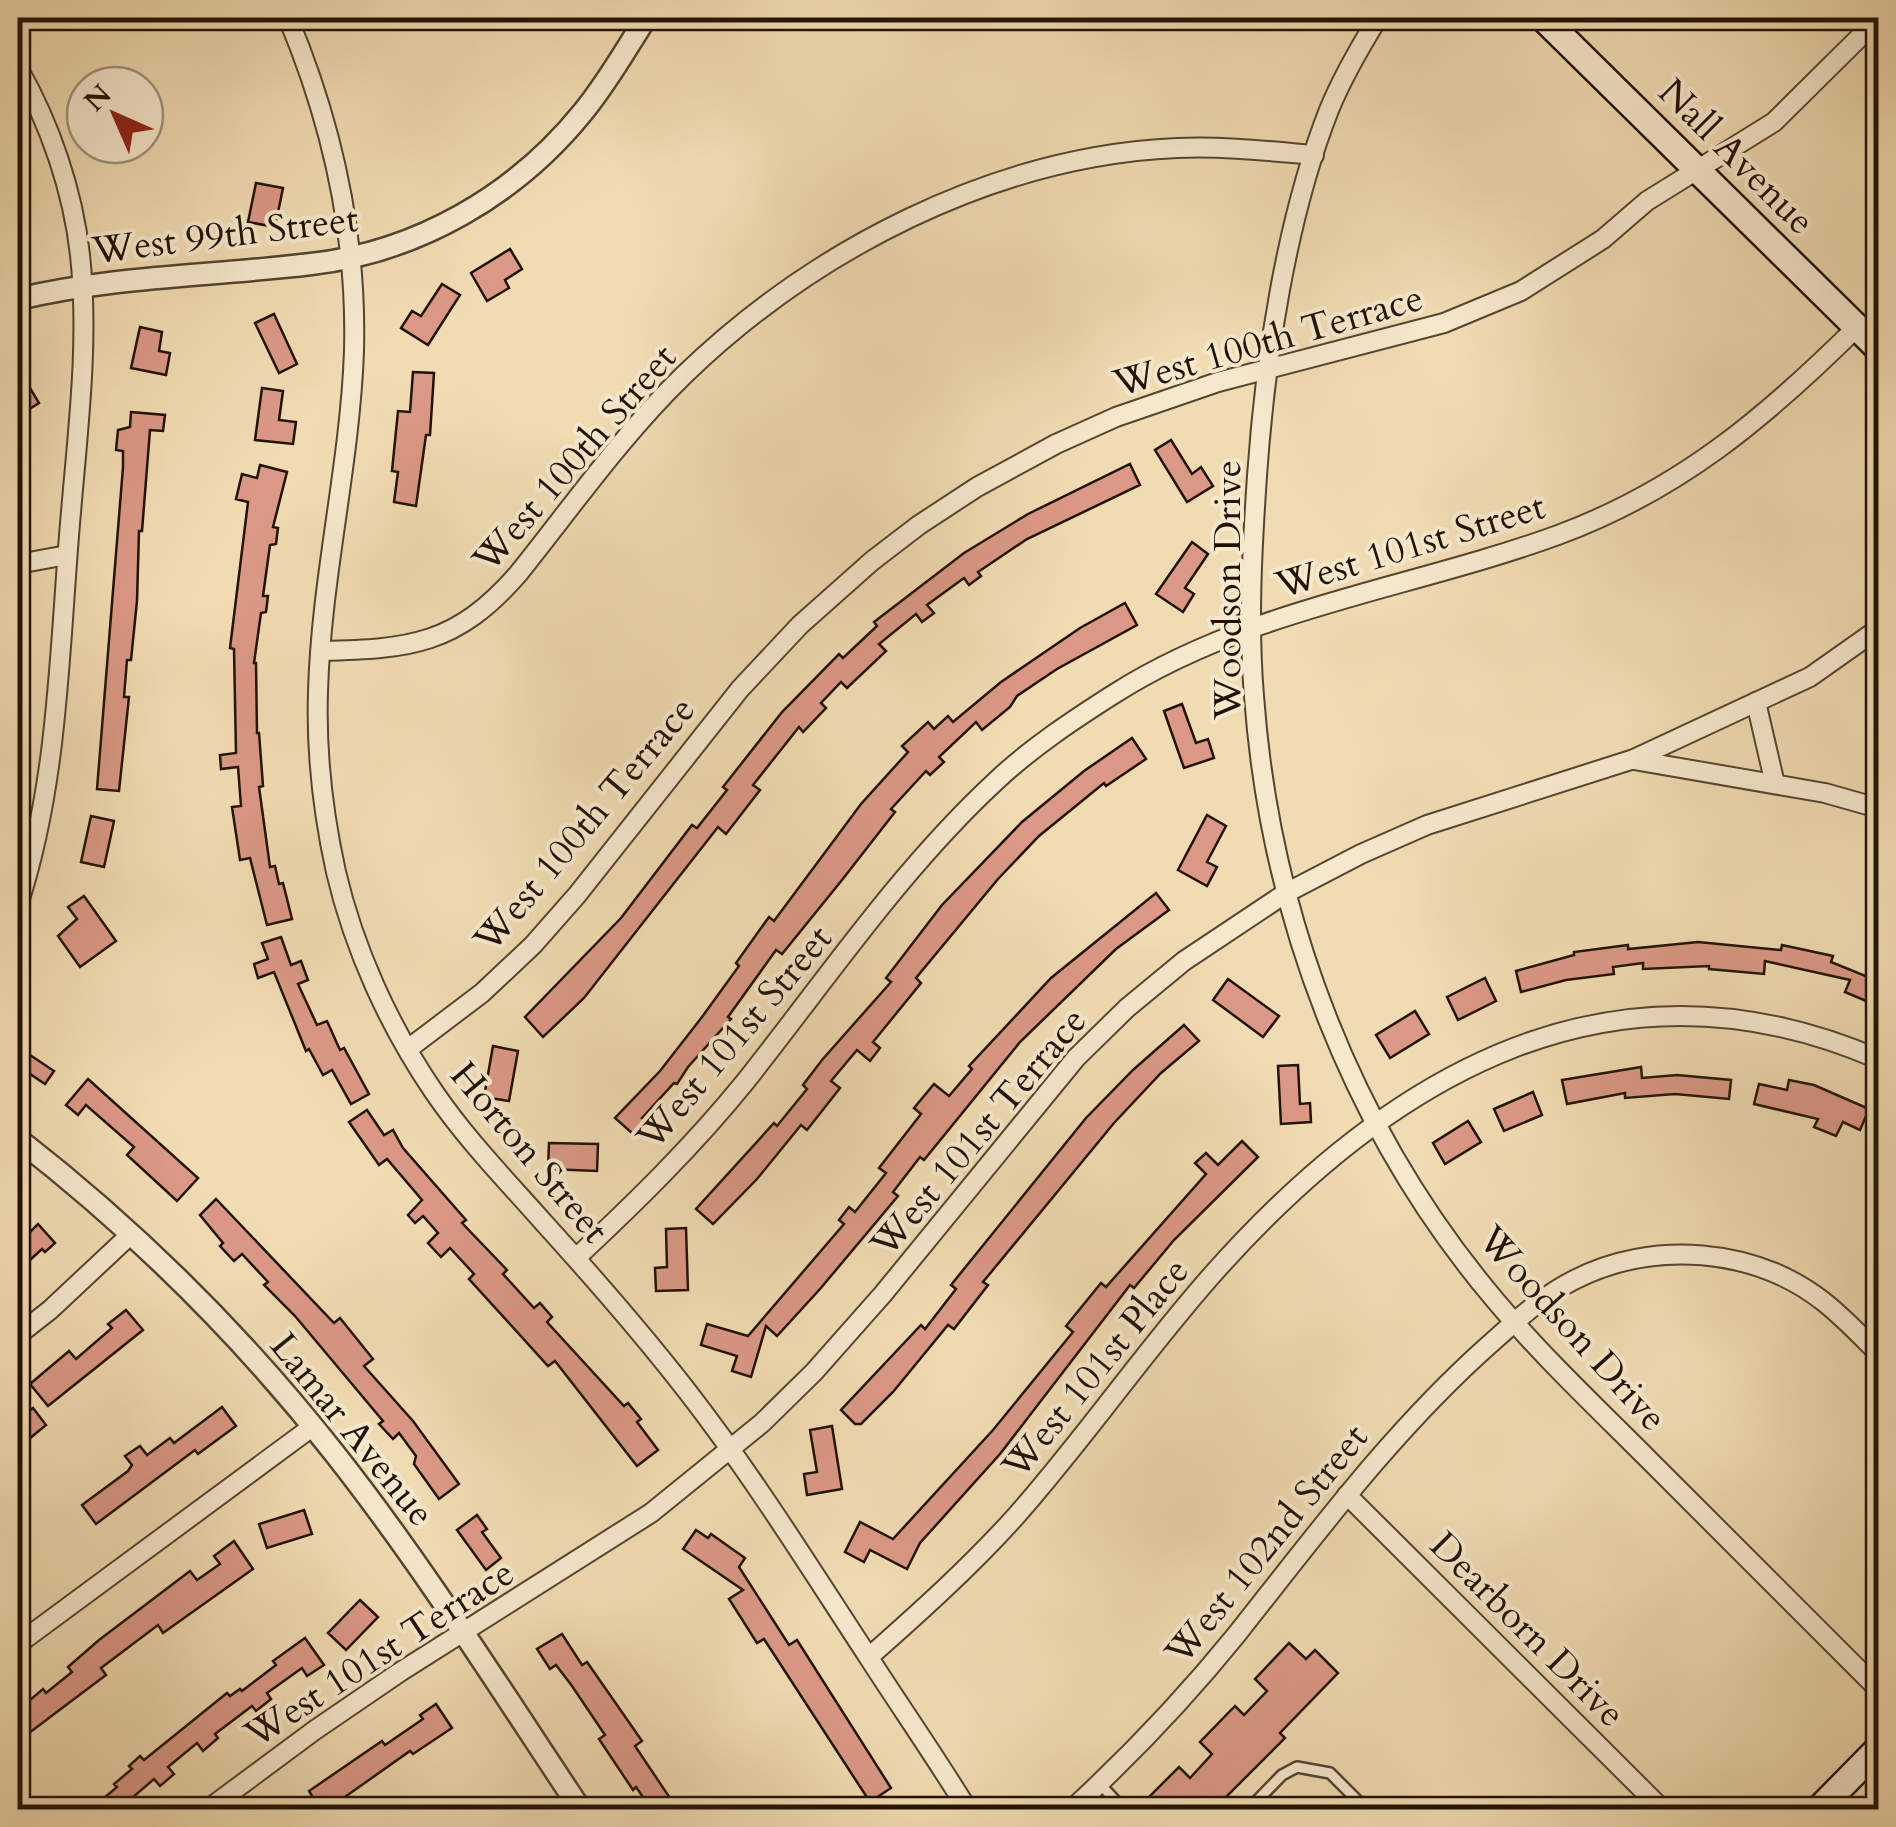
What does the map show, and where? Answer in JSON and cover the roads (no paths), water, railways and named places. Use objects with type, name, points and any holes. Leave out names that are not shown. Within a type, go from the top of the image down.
[{"type":"main road","name":"Nall Avenue","points":[[1543,18],[1878,348]]},
{"type":"main road","points":[[1818,1810],[1878,1748]]},
{"type":"street","points":[[291,24],[308,18]]},
{"type":"street","name":"West 99th Street","points":[[18,299],[82,287],[314,264],[382,250],[430,232],[504,188],[544,155],[582,113],[646,18]]},
{"type":"street","name":"Woodson Drive","points":[[1378,18],[1329,109],[1298,211],[1258,460],[1252,628],[1254,698],[1264,788],[1298,939],[1350,1074],[1436,1224],[1515,1323],[1878,1689]]},
{"type":"street","name":"West 100th Terrace","points":[[408,1049],[482,993],[533,945],[740,689],[800,625],[872,562],[977,487],[1056,444],[1175,395],[1444,323],[1520,291],[1603,238],[1647,201],[1791,108],[1878,20]]},
{"type":"street","name":"Horton Street","points":[[291,24],[335,160],[350,258],[354,348],[321,651],[318,747],[324,814],[337,878],[362,956],[432,1090],[468,1138],[672,1372],[730,1450],[968,1810]]},
{"type":"street","points":[[18,68],[49,134],[62,174],[76,230],[82,287],[67,555],[46,798],[18,905]]},
{"type":"street","name":"West 100th Street","points":[[321,651],[405,646],[436,637],[470,620],[518,574],[642,420],[683,376],[788,288],[907,220],[977,191],[1109,156],[1175,148],[1236,148],[1314,156]]},
{"type":"street","name":"West 101st Street","points":[[576,1258],[686,1151],[916,864],[998,778],[1045,740],[1116,692],[1170,662],[1252,628],[1518,549],[1621,508],[1672,480],[1750,427],[1857,327]]},
{"type":"street","points":[[18,564],[67,555]]},
{"type":"street","name":"West 101st Terrace","points":[[207,1810],[315,1730],[638,1523],[730,1450],[814,1372],[883,1294],[1076,1058],[1184,961],[1286,893],[1361,854],[1427,826],[1634,760],[1810,677],[1878,629]]},
{"type":"street","points":[[1756,702],[1775,784]]},
{"type":"street","points":[[1634,760],[1775,784],[1878,808]]},
{"type":"street","name":"West 101st Place","points":[[868,1657],[945,1590],[1017,1514],[1192,1300],[1260,1224],[1309,1179],[1412,1100],[1492,1054],[1542,1036],[1629,1018],[1698,1016],[1790,1027],[1878,1060]]},
{"type":"street","name":"Lamar Avenue","points":[[18,1139],[130,1235],[212,1313],[312,1427],[398,1539],[581,1810]]},
{"type":"street","points":[[18,1335],[130,1235]]},
{"type":"street","name":"West 102nd Street","points":[[1071,1810],[1207,1671],[1408,1422],[1515,1323],[1570,1282],[1607,1266],[1669,1254],[1704,1254],[1763,1268],[1796,1284],[1822,1300],[1878,1354]]},
{"type":"street","points":[[18,1644],[312,1427]]},
{"type":"street","name":"Dearborn Drive","points":[[1347,1494],[1664,1810]]},
{"type":"lane","points":[[1248,1810],[1282,1775],[1296,1767],[1330,1773],[1367,1810]]},
{"type":"lane","points":[[1099,1784],[1124,1810]]}]
